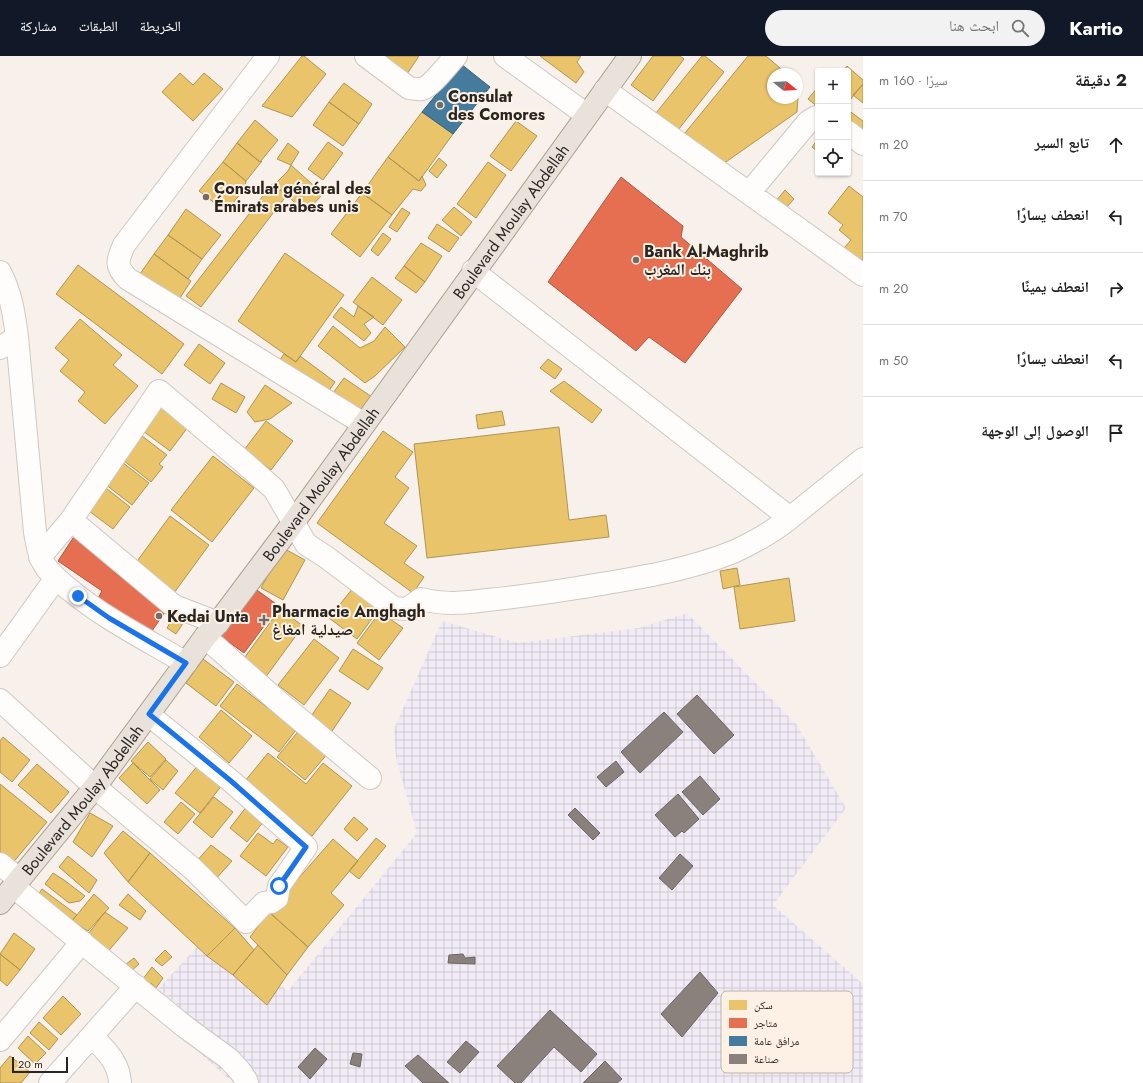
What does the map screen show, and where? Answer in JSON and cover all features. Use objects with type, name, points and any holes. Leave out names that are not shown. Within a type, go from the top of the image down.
[{"type":"main road","name":"Boulevard Moulay Abdellah","points":[[11,889],[95,787],[186,663],[293,523],[630,56]]},
{"type":"street","points":[[268,56],[124,245],[118,263],[119,271],[128,280],[364,424]]},
{"type":"street","points":[[366,56],[409,88],[422,89],[430,84],[456,56]]},
{"type":"street","points":[[505,56],[587,115]]},
{"type":"street","points":[[605,90],[863,275]]},
{"type":"street","points":[[749,193],[808,122],[815,118]]},
{"type":"street","points":[[851,134],[863,144]]},
{"type":"street","points":[[474,271],[790,518]]},
{"type":"street","points":[[0,272],[6,283],[12,305],[8,343],[35,532],[40,557],[44,565],[56,578],[78,596],[109,618],[186,663]]},
{"type":"street","points":[[40,557],[71,520],[159,391],[274,489],[306,544],[326,556],[394,608],[407,609],[421,599],[454,604],[522,597],[666,573],[704,562],[751,544],[767,535],[863,459]]},
{"type":"street","points":[[71,520],[174,606],[211,630],[280,703],[370,778]]},
{"type":"street","points":[[0,656],[56,578]]},
{"type":"street","points":[[0,700],[95,787],[193,868],[246,922],[264,903],[271,902],[276,898],[279,886],[306,847],[231,781],[149,714]]},
{"type":"street","points":[[0,864],[11,889],[82,942],[184,1026],[229,1059],[240,1071],[247,1083]]},
{"type":"street","points":[[0,1040],[82,942]]},
{"type":"street","points":[[50,1083],[136,986]]},
{"type":"street","points":[[92,1036],[117,1065],[120,1083]]},
{"type":"shaded area","points":[[687,613],[796,724],[846,808],[773,905],[863,984],[863,1083],[234,1083],[164,1022],[178,1005],[158,989],[209,934],[288,991],[417,833],[396,758],[394,729],[442,621],[518,643],[639,628]]},
{"type":"building: سكن","points":[[302,56],[326,74],[292,117],[262,106]]},
{"type":"building: سكن","points":[[375,56],[419,56],[403,80]]},
{"type":"building: سكن","points":[[540,56],[581,56],[577,62],[584,72],[576,83]]},
{"type":"building: سكن","points":[[653,56],[680,56],[684,59],[653,101],[631,85]]},
{"type":"building: سكن","points":[[702,56],[705,56],[724,72],[678,130],[656,113]]},
{"type":"building: سكن","points":[[748,56],[766,56],[780,68],[767,68],[767,104],[798,104],[797,112],[723,164],[685,133]]},
{"type":"building: سكن","points":[[851,70],[863,80],[863,84],[851,99]]},
{"type":"building: سكن","points":[[180,73],[193,85],[204,73],[223,89],[193,121],[162,92]]},
{"type":"building: سكن","points":[[344,83],[372,104],[359,124],[329,102]]},
{"type":"building: سكن","points":[[863,84],[863,103],[853,95]]},
{"type":"building: سكن","points":[[815,91],[815,105],[808,99]]},
{"type":"building: سكن","points":[[329,102],[359,124],[343,146],[313,125]]},
{"type":"building: سكن","points":[[422,112],[453,134],[419,181],[388,157]]},
{"type":"building: سكن","points":[[851,112],[863,121],[863,135],[851,125]]},
{"type":"building: سكن","points":[[255,120],[278,140],[260,162],[237,143]]},
{"type":"building: سكن","points":[[516,121],[537,136],[511,171],[490,156]]},
{"type":"building: سكن","points":[[328,142],[343,153],[323,180],[308,169]]},
{"type":"building: سكن","points":[[237,143],[260,162],[262,161],[246,181],[223,162]]},
{"type":"building: سكن","points":[[288,143],[299,152],[291,165],[277,159]]},
{"type":"building: سكن","points":[[388,157],[419,181],[422,176],[426,185],[421,191],[413,189],[392,215],[362,193]]},
{"type":"building: سكن","points":[[439,158],[447,165],[437,178],[429,171]]},
{"type":"building: سكن","points":[[223,162],[246,181],[245,188],[226,212],[199,191]]},
{"type":"building: سكن","points":[[488,162],[506,175],[476,218],[457,204]]},
{"type":"building: سكن","points":[[291,165],[323,194],[305,213],[287,195],[274,185],[288,171]]},
{"type":"building: سكن","points":[[272,184],[287,195],[201,307],[186,296]]},
{"type":"building: سكن","points":[[849,186],[863,197],[863,263],[844,248],[851,240],[839,230],[843,225],[828,213]]},
{"type":"building: سكن","points":[[785,190],[794,199],[785,209],[776,201]]},
{"type":"building: سكن","points":[[362,193],[392,215],[360,257],[331,234]]},
{"type":"building: سكن","points":[[454,207],[472,222],[461,236],[442,220]]},
{"type":"building: سكن","points":[[402,208],[410,213],[397,232],[389,227]]},
{"type":"building: سكن","points":[[186,209],[221,235],[202,259],[168,235]]},
{"type":"building: سكن","points":[[437,224],[459,238],[449,252],[428,238]]},
{"type":"building: سكن","points":[[383,233],[391,239],[378,256],[371,250]]},
{"type":"building: سكن","points":[[168,235],[202,259],[188,279],[154,254]]},
{"type":"building: سكن","points":[[421,243],[442,256],[425,282],[404,266]]},
{"type":"building: سكن","points":[[285,253],[344,295],[296,362],[238,321]]},
{"type":"building: سكن","points":[[154,254],[191,281],[178,301],[140,274]]},
{"type":"building: سكن","points":[[78,265],[184,344],[162,374],[56,294]]},
{"type":"building: سكن","points":[[404,266],[425,282],[416,293],[395,278]]},
{"type":"building: سكن","points":[[372,277],[402,300],[383,325],[353,302]]},
{"type":"building: سكن","points":[[358,306],[374,317],[364,324],[371,333],[364,341],[333,317],[341,307],[354,317]]},
{"type":"building: سكن","points":[[80,319],[122,355],[113,365],[138,386],[105,424],[78,401],[85,392],[60,371],[69,360],[55,348]]},
{"type":"building: سكن","points":[[333,326],[360,348],[374,341],[385,327],[405,347],[375,376],[365,383],[318,346]]},
{"type":"building: سكن","points":[[199,344],[225,363],[210,384],[184,365]]},
{"type":"building: سكن","points":[[284,354],[296,362],[300,356],[335,382],[326,395],[279,361]]},
{"type":"building: سكن","points":[[548,359],[562,369],[555,379],[540,368]]},
{"type":"building: سكن","points":[[344,378],[372,397],[363,410],[333,393]]},
{"type":"building: سكن","points":[[564,381],[602,410],[592,423],[550,391]]},
{"type":"building: سكن","points":[[221,383],[245,397],[236,413],[212,399]]},
{"type":"building: سكن","points":[[265,385],[292,403],[270,419],[255,422],[247,412]]},
{"type":"building: سكن","points":[[162,407],[188,427],[170,451],[143,431]]},
{"type":"building: سكن","points":[[502,411],[505,425],[478,429],[476,415]]},
{"type":"building: سكن","points":[[266,421],[293,441],[271,470],[244,450]]},
{"type":"building: سكن","points":[[559,427],[569,520],[606,515],[609,537],[427,558],[414,444]]},
{"type":"building: سكن","points":[[383,431],[413,452],[395,477],[409,488],[384,523],[417,546],[404,563],[424,577],[413,593],[317,523]]},
{"type":"building: سكن","points":[[142,436],[167,455],[159,464],[163,467],[151,482],[123,460]]},
{"type":"building: سكن","points":[[213,456],[254,488],[212,542],[171,510]]},
{"type":"building: سكن","points":[[122,462],[149,483],[132,505],[105,484]]},
{"type":"building: سكن","points":[[102,485],[130,507],[113,529],[85,508]]},
{"type":"building: سكن","points":[[170,516],[209,545],[174,593],[135,564]]},
{"type":"building: سكن","points":[[283,548],[305,560],[283,600],[261,588]]},
{"type":"building: سكن","points":[[737,568],[740,585],[723,589],[720,571]]},
{"type":"building: سكن","points":[[789,578],[795,621],[740,629],[734,587]]},
{"type":"building: سكن","points":[[353,588],[379,609],[357,639],[329,618]]},
{"type":"building: سكن","points":[[280,609],[303,626],[265,678],[242,661]]},
{"type":"building: سكن","points":[[177,611],[187,617],[176,634],[167,628]]},
{"type":"building: سكن","points":[[380,612],[403,628],[379,660],[357,643]]},
{"type":"building: سكن","points":[[314,639],[339,658],[304,705],[278,685]]},
{"type":"building: سكن","points":[[353,649],[383,668],[368,690],[339,671]]},
{"type":"building: سكن","points":[[203,659],[234,682],[216,706],[186,683]]},
{"type":"building: سكن","points":[[237,684],[296,730],[279,752],[220,706]]},
{"type":"building: سكن","points":[[330,689],[351,703],[330,734],[309,719]]},
{"type":"building: سكن","points":[[221,710],[252,736],[229,763],[199,737]]},
{"type":"building: سكن","points":[[301,728],[329,752],[305,780],[277,757]]},
{"type":"building: سكن","points":[[3,737],[30,760],[12,782],[0,772],[0,741]]},
{"type":"building: سكن","points":[[148,742],[166,759],[150,777],[131,761]]},
{"type":"building: سكن","points":[[268,753],[306,784],[323,763],[352,786],[312,836],[245,781]]},
{"type":"building: سكن","points":[[166,760],[178,771],[163,790],[150,779]]},
{"type":"building: سكن","points":[[133,763],[160,790],[147,804],[119,778]]},
{"type":"building: سكن","points":[[37,764],[69,792],[51,813],[18,785]]},
{"type":"building: سكن","points":[[199,764],[223,784],[200,813],[175,793]]},
{"type":"building: سكن","points":[[0,784],[47,822],[11,865],[0,855]]},
{"type":"building: سكن","points":[[214,797],[233,812],[212,838],[193,822]]},
{"type":"building: سكن","points":[[181,802],[195,814],[178,834],[164,822]]},
{"type":"building: سكن","points":[[247,806],[264,821],[247,842],[230,828]]},
{"type":"building: سكن","points":[[90,813],[113,826],[92,857],[73,842]]},
{"type":"building: سكن","points":[[354,817],[368,829],[357,841],[344,829]]},
{"type":"building: سكن","points":[[123,831],[150,853],[128,882],[104,853]]},
{"type":"building: سكن","points":[[258,833],[273,844],[277,839],[288,847],[266,876],[240,856]]},
{"type":"building: سكن","points":[[376,838],[386,846],[359,879],[349,871]]},
{"type":"building: سكن","points":[[333,839],[358,861],[331,893],[344,905],[308,947],[269,912]]},
{"type":"building: سكن","points":[[211,845],[232,861],[214,881],[195,863]]},
{"type":"building: سكن","points":[[150,853],[235,928],[207,956],[128,882]]},
{"type":"building: سكن","points":[[68,856],[97,880],[89,893],[59,867]]},
{"type":"building: سكن","points":[[53,873],[85,896],[80,901],[69,903],[45,884]]},
{"type":"building: سكن","points":[[42,889],[77,915],[67,925],[35,899]]},
{"type":"building: سكن","points":[[94,894],[109,908],[88,931],[72,921]]},
{"type":"building: سكن","points":[[128,894],[146,911],[140,920],[119,905]]},
{"type":"building: سكن","points":[[105,912],[128,928],[105,955],[82,942]]},
{"type":"building: سكن","points":[[269,912],[308,947],[287,975],[250,937]]},
{"type":"building: سكن","points":[[235,928],[254,950],[233,975],[207,956]]},
{"type":"building: سكن","points":[[14,933],[35,949],[20,970],[0,954]]},
{"type":"building: سكن","points":[[258,945],[287,975],[267,1005],[233,975]]},
{"type":"building: سكن","points":[[165,950],[172,957],[162,966],[155,960]]},
{"type":"building: سكن","points":[[0,954],[20,970],[7,986],[0,980]]},
{"type":"building: سكن","points":[[134,958],[139,964],[128,974],[121,968]]},
{"type":"building: سكن","points":[[152,967],[163,978],[156,988],[151,983],[146,990],[140,983]]},
{"type":"building: سكن","points":[[63,996],[81,1014],[61,1035],[43,1018]]},
{"type":"building: سكن","points":[[39,1022],[58,1039],[49,1050],[30,1033]]},
{"type":"building: سكن","points":[[28,1036],[46,1053],[35,1064],[18,1048]]},
{"type":"building: سكن","points":[[10,1056],[30,1072],[21,1083],[0,1083],[0,1068]]},
{"type":"building: متاجر","name":"Bank Al-Maghrib بنك المغرب","points":[[621,177],[683,226],[681,237],[742,289],[685,363],[649,337],[636,351],[548,282]]},
{"type":"building: متاجر","points":[[75,535],[120,566],[115,573],[168,608],[149,635],[97,600],[102,591],[58,561]]},
{"type":"building: متاجر","points":[[254,588],[279,606],[244,653],[219,635]]},
{"type":"building: مرافق عامة","points":[[461,64],[490,87],[453,134],[422,112]]},
{"type":"building: صناعة","points":[[697,695],[734,735],[714,754],[677,714]]},
{"type":"building: صناعة","points":[[664,712],[683,732],[640,773],[621,752]]},
{"type":"building: صناعة","points":[[616,761],[624,772],[606,787],[597,777]]},
{"type":"building: صناعة","points":[[700,776],[720,799],[703,815],[682,792]]},
{"type":"building: صناعة","points":[[678,794],[699,819],[684,833],[682,831],[675,837],[655,815]]},
{"type":"building: صناعة","points":[[575,808],[600,833],[593,840],[568,815]]},
{"type":"building: صناعة","points":[[680,854],[693,866],[672,890],[659,878]]},
{"type":"building: صناعة","points":[[463,954],[465,958],[475,957],[475,964],[448,963],[449,955]]},
{"type":"building: صناعة","points":[[700,972],[718,993],[682,1037],[661,1014]]},
{"type":"building: صناعة","points":[[550,1010],[597,1054],[581,1072],[554,1047],[521,1083],[515,1083],[497,1066]]},
{"type":"building: صناعة","points":[[466,1041],[479,1052],[460,1073],[447,1062]]},
{"type":"building: صناعة","points":[[315,1048],[327,1059],[310,1079],[298,1067]]},
{"type":"building: صناعة","points":[[353,1053],[362,1054],[360,1067],[350,1064]]},
{"type":"building: صناعة","points":[[418,1055],[449,1083],[423,1083],[405,1066]]},
{"type":"building: صناعة","points":[[605,1061],[622,1079],[617,1083],[583,1083]]},
{"type":"place","name":"Consulat des Comores","points":[[440,105]]},
{"type":"place","name":"Consulat général des Émirats arabes unis","points":[[206,197]]},
{"type":"place","name":"Bank Al-Maghrib بنك المغرب","points":[[636,260]]},
{"type":"place","name":"Kedai Unta","points":[[159,616]]},
{"type":"place","name":"Pharmacie Amghagh صيدلية امغاغ","points":[[264,620]]},
{"type":"route","points":[[78,596],[109,618],[186,663],[149,714],[231,781],[306,847],[279,886]]}]
